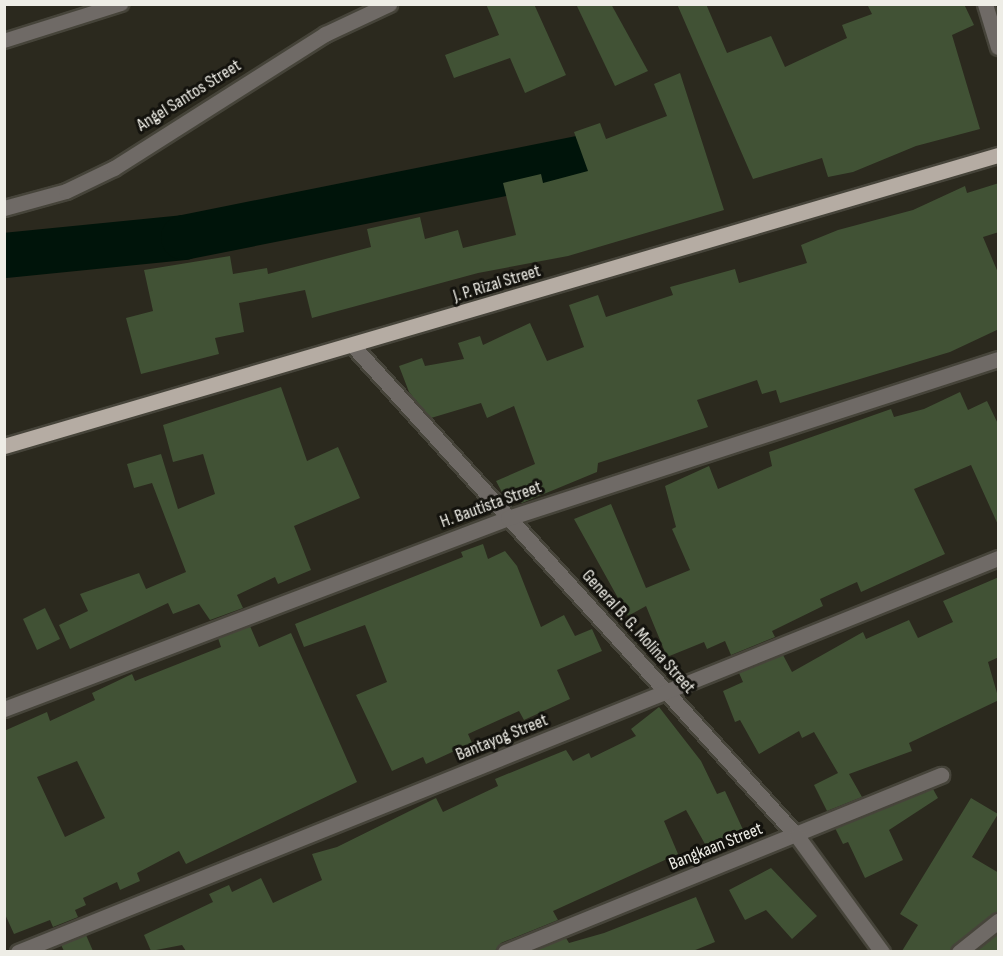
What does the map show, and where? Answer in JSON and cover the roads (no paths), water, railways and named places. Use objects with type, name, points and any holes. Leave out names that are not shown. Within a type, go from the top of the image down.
[{"type":"main road","name":"J. P. Rizal Street","points":[[4,446],[354,347],[999,155]]},
{"type":"street","name":"Angel Santos Street","points":[[4,208],[66,191],[114,168],[325,34],[389,4]]},
{"type":"street","points":[[985,4],[999,47]]},
{"type":"street","name":"General B. G. Molina Street","points":[[354,347],[796,836],[882,951]]},
{"type":"street","name":"H. Bautista Street","points":[[4,709],[508,518],[999,359]]},
{"type":"street","name":"Bantayog Street","points":[[18,951],[668,694],[999,558]]},
{"type":"street","name":"Bangkaan Street","points":[[505,951],[796,836],[941,775]]},
{"type":"street","points":[[959,951],[999,921]]},
{"type":"lane","points":[[4,41],[121,4]]},
{"type":"waterway","points":[[4,255],[183,237],[580,158]]}]
